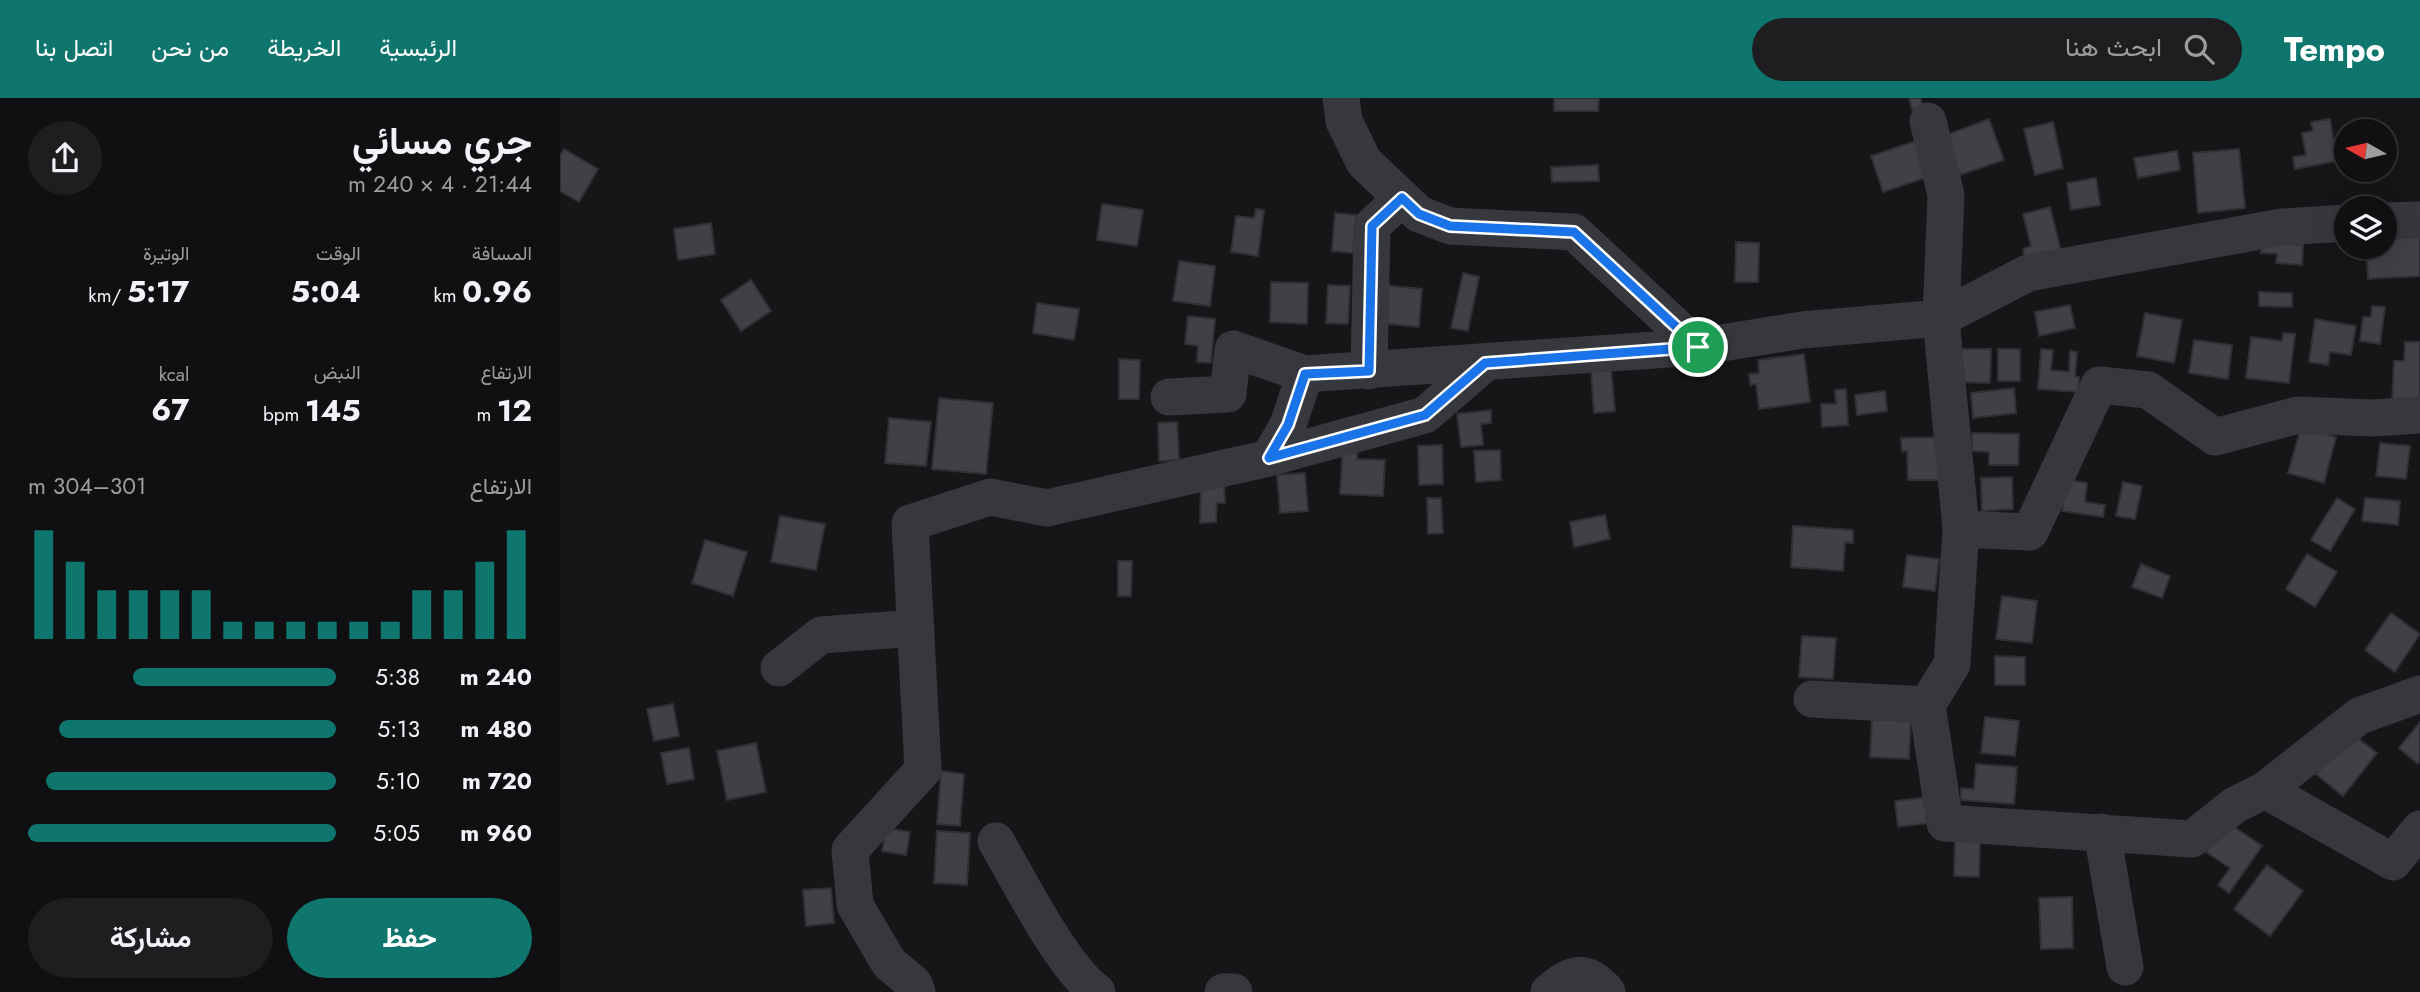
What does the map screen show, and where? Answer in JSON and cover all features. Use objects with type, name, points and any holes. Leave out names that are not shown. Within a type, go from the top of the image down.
[{"type":"street","points":[[1341,98],[1344,121],[1364,162],[1419,214],[1450,226],[1574,232],[1698,347]]},
{"type":"street","points":[[1928,121],[1946,194],[1941,318],[1961,529],[1952,664],[1927,705],[1945,823],[2192,839],[2235,805],[2265,790],[2359,716],[2420,694]]},
{"type":"street","points":[[1369,371],[1372,226],[1402,198]]},
{"type":"street","points":[[2397,221],[2420,220]]},
{"type":"street","points":[[1169,397],[1228,394],[1233,349],[1305,374],[1698,347],[1802,330],[1941,318],[2028,273],[2282,227],[2334,224]]},
{"type":"street","points":[[917,992],[914,984],[889,963],[855,905],[850,850],[923,770],[909,523],[990,497],[1047,508],[1269,458],[1425,415],[1485,363]]},
{"type":"street","points":[[1269,458],[1288,425],[1305,374]]},
{"type":"street","points":[[1961,529],[2030,532],[2099,385],[2148,390],[2215,437],[2298,415],[2373,418],[2420,415]]},
{"type":"street","points":[[779,667],[821,635],[916,628]]},
{"type":"street","points":[[1812,699],[1927,705]]},
{"type":"street","points":[[2265,790],[2393,862],[2420,830]]},
{"type":"street","points":[[2102,832],[2125,967]]},
{"type":"street","points":[[996,841],[1056,942],[1088,986],[1097,992]]},
{"type":"street","points":[[1549,992],[1566,977],[1583,976],[1597,980],[1607,992]]},
{"type":"street","points":[[1223,992],[1234,992]]},
{"type":"building","points":[[1554,98],[1599,98],[1598,111],[1554,111]]},
{"type":"building","points":[[1909,98],[1920,98],[1923,107],[1912,110]]},
{"type":"building","points":[[1989,119],[2004,160],[1960,175],[1946,135]]},
{"type":"building","points":[[2330,119],[2334,162],[2295,169],[2293,157],[2306,155],[2302,133],[2313,131],[2311,122]]},
{"type":"building","points":[[2053,122],[2063,168],[2035,175],[2024,129]]},
{"type":"building","points":[[1919,140],[1930,176],[1883,192],[1871,156]]},
{"type":"building","points":[[564,149],[598,169],[579,202],[560,191],[560,156]]},
{"type":"building","points":[[2239,149],[2245,208],[2198,213],[2193,153]]},
{"type":"building","points":[[2177,151],[2180,170],[2138,178],[2134,158]]},
{"type":"building","points":[[1598,165],[1599,181],[1552,182],[1551,167]]},
{"type":"building","points":[[2096,178],[2100,205],[2071,210],[2067,183]]},
{"type":"building","points":[[1102,204],[1143,210],[1137,246],[1097,240]]},
{"type":"building","points":[[2050,207],[2061,251],[2026,261],[2023,249],[2031,246],[2023,214]]},
{"type":"building","points":[[1256,209],[1264,210],[1258,256],[1231,252],[1236,216],[1254,218]]},
{"type":"building","points":[[1335,213],[1356,215],[1353,253],[1332,251]]},
{"type":"building","points":[[711,223],[715,254],[678,260],[674,229]]},
{"type":"building","points":[[2420,235],[2420,276],[2368,279],[2367,259],[2397,259],[2397,236]]},
{"type":"building","points":[[2262,241],[2303,245],[2302,265],[2276,263],[2277,254],[2261,253]]},
{"type":"building","points":[[1736,242],[1759,243],[1758,282],[1735,282]]},
{"type":"building","points":[[1179,261],[1215,266],[1210,306],[1173,301]]},
{"type":"building","points":[[1463,273],[1479,277],[1468,331],[1451,328]]},
{"type":"building","points":[[751,280],[771,311],[741,331],[721,300]]},
{"type":"building","points":[[1271,282],[1308,283],[1307,324],[1270,322]]},
{"type":"building","points":[[1328,285],[1350,286],[1348,324],[1326,323]]},
{"type":"building","points":[[1382,285],[1422,289],[1419,327],[1379,323]]},
{"type":"building","points":[[2259,292],[2292,293],[2292,307],[2259,306]]},
{"type":"building","points":[[1037,303],[1079,309],[1074,340],[1033,333]]},
{"type":"building","points":[[2070,305],[2075,328],[2039,336],[2035,312]]},
{"type":"building","points":[[2372,306],[2385,307],[2380,344],[2360,341],[2363,317],[2371,317]]},
{"type":"building","points":[[2145,313],[2182,320],[2174,363],[2137,356]]},
{"type":"building","points":[[1188,316],[1215,319],[1211,363],[1197,362],[1198,346],[1185,344]]},
{"type":"building","points":[[2315,319],[2356,326],[2351,355],[2330,352],[2328,365],[2309,362]]},
{"type":"building","points":[[2283,333],[2295,334],[2289,383],[2246,378],[2251,337],[2282,341]]},
{"type":"building","points":[[2194,340],[2232,345],[2228,379],[2189,373]]},
{"type":"building","points":[[2405,342],[2420,342],[2420,404],[2392,402],[2394,361],[2404,361]]},
{"type":"building","points":[[1961,349],[1991,349],[1990,383],[1961,382]]},
{"type":"building","points":[[1998,349],[2020,349],[2020,381],[1998,381]]},
{"type":"building","points":[[2041,349],[2053,350],[2051,370],[2069,372],[2070,351],[2077,352],[2075,376],[2079,377],[2078,392],[2038,389]]},
{"type":"building","points":[[1804,354],[1810,402],[1759,409],[1756,384],[1750,385],[1749,374],[1759,373],[1758,360]]},
{"type":"building","points":[[1119,359],[1140,360],[1139,399],[1119,399]]},
{"type":"building","points":[[1611,369],[1615,411],[1594,413],[1591,371]]},
{"type":"building","points":[[2014,388],[2016,413],[1973,418],[1971,393]]},
{"type":"building","points":[[1846,389],[1848,425],[1822,427],[1821,404],[1836,404],[1835,390]]},
{"type":"building","points":[[1885,391],[1887,411],[1857,415],[1855,395]]},
{"type":"building","points":[[939,398],[993,403],[986,474],[932,469]]},
{"type":"building","points":[[1491,410],[1491,423],[1481,424],[1483,445],[1461,447],[1457,414]]},
{"type":"building","points":[[889,418],[931,422],[926,466],[885,463]]},
{"type":"building","points":[[1177,422],[1179,460],[1159,461],[1158,423]]},
{"type":"building","points":[[2301,427],[2336,437],[2324,483],[2288,473]]},
{"type":"building","points":[[1972,433],[2019,434],[2018,465],[1989,465],[1989,452],[1972,451]]},
{"type":"building","points":[[1945,437],[1944,480],[1908,480],[1907,451],[1902,452],[1901,438]]},
{"type":"building","points":[[2380,443],[2410,446],[2406,479],[2376,476]]},
{"type":"building","points":[[1442,445],[1443,484],[1419,485],[1418,446]]},
{"type":"building","points":[[1343,446],[1358,447],[1357,459],[1385,460],[1383,496],[1340,494]]},
{"type":"building","points":[[1500,450],[1501,480],[1476,482],[1474,451]]},
{"type":"building","points":[[1305,473],[1308,511],[1280,513],[1277,475]]},
{"type":"building","points":[[2012,477],[2013,509],[1982,511],[1981,478]]},
{"type":"building","points":[[2067,480],[2087,483],[2085,502],[2105,505],[2103,517],[2062,511]]},
{"type":"building","points":[[2123,482],[2142,486],[2135,519],[2116,516]]},
{"type":"building","points":[[1201,485],[1224,485],[1225,503],[1217,503],[1216,522],[1200,523]]},
{"type":"building","points":[[1427,498],[1441,498],[1443,533],[1428,534]]},
{"type":"building","points":[[2337,498],[2355,509],[2330,551],[2311,540]]},
{"type":"building","points":[[2365,498],[2400,501],[2398,525],[2362,521]]},
{"type":"building","points":[[1605,515],[1610,539],[1574,547],[1570,522]]},
{"type":"building","points":[[780,516],[825,524],[816,570],[771,562]]},
{"type":"building","points":[[1793,526],[1853,530],[1853,543],[1845,542],[1843,571],[1791,567]]},
{"type":"building","points":[[705,540],[747,552],[733,596],[692,583]]},
{"type":"building","points":[[2307,554],[2337,572],[2315,607],[2286,589]]},
{"type":"building","points":[[1907,555],[1939,559],[1935,591],[1903,587]]},
{"type":"building","points":[[1118,561],[1132,561],[1131,596],[1118,596]]},
{"type":"building","points":[[2141,564],[2170,576],[2162,598],[2132,587]]},
{"type":"building","points":[[2002,596],[2037,601],[2032,643],[1996,639]]},
{"type":"building","points":[[2391,613],[2420,634],[2395,672],[2365,650]]},
{"type":"building","points":[[1802,636],[1836,638],[1833,679],[1799,677]]},
{"type":"building","points":[[1995,656],[2025,657],[2025,685],[1995,685]]},
{"type":"building","points":[[673,704],[679,736],[654,741],[647,709]]},
{"type":"building","points":[[1872,717],[1911,718],[1909,759],[1870,757]]},
{"type":"building","points":[[1985,717],[2019,721],[2015,756],[1981,753]]},
{"type":"building","points":[[2420,722],[2420,761],[2418,764],[2399,748]]},
{"type":"building","points":[[2350,732],[2377,753],[2343,796],[2316,774]]},
{"type":"building","points":[[756,743],[766,792],[727,800],[717,751]]},
{"type":"building","points":[[689,748],[694,779],[667,784],[661,753]]},
{"type":"building","points":[[1976,764],[2017,767],[2014,804],[1961,800],[1961,788],[1974,789]]},
{"type":"building","points":[[941,771],[964,774],[960,826],[937,824]]},
{"type":"building","points":[[1927,797],[1930,823],[1898,827],[1895,801]]},
{"type":"building","points":[[2227,822],[2262,846],[2229,893],[2218,885],[2230,868],[2206,852]]},
{"type":"building","points":[[886,828],[910,832],[906,855],[882,851]]},
{"type":"building","points":[[937,831],[970,833],[967,885],[934,883]]},
{"type":"building","points":[[1955,840],[1980,841],[1979,877],[1954,876]]},
{"type":"building","points":[[2267,865],[2303,891],[2270,936],[2234,909]]},
{"type":"building","points":[[831,888],[834,923],[806,926],[803,890]]},
{"type":"building","points":[[2072,897],[2073,948],[2041,949],[2039,898]]},
{"type":"route","points":[[1402,198],[1419,214],[1450,226],[1574,232],[1698,347],[1485,363],[1425,415],[1269,458],[1288,425],[1305,374],[1369,371],[1372,226],[1402,198]]}]
